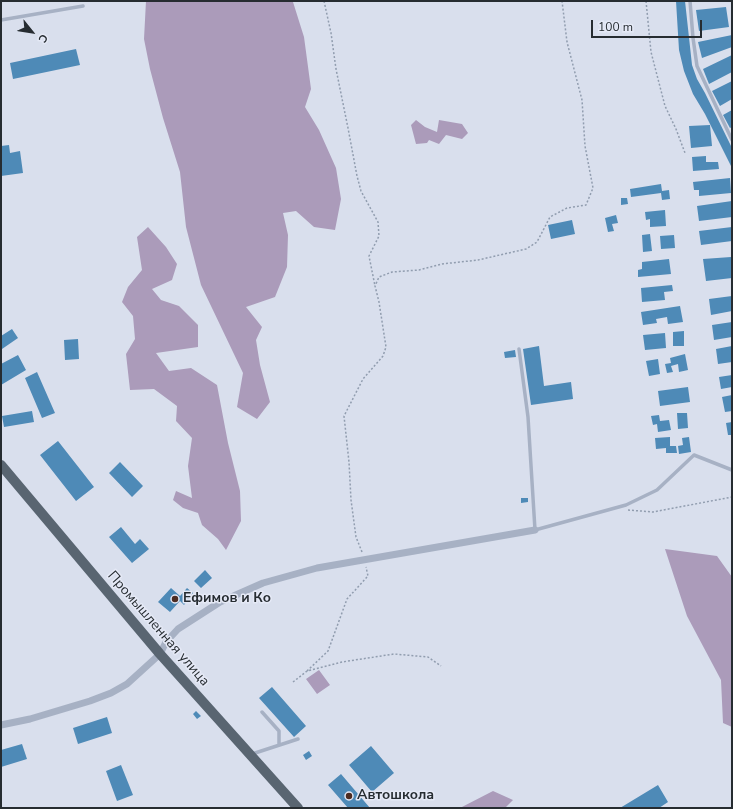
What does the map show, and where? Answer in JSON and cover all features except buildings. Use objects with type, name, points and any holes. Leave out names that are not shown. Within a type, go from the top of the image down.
[{"type":"main road","name":"Промышленная улица","points":[[1,465],[160,654],[298,808]]},
{"type":"street","points":[[1,725],[30,719],[83,704],[111,693],[127,684],[160,654],[166,642],[178,629],[220,602],[263,583],[318,568],[535,530]]},
{"type":"lane","points":[[690,1],[697,66],[732,140]]},
{"type":"lane","points":[[1,20],[83,6]]},
{"type":"lane","points":[[519,349],[528,417],[535,530],[626,505],[657,490],[694,455],[732,470]]},
{"type":"lane","points":[[262,712],[279,731],[279,745]]},
{"type":"lane","points":[[251,755],[298,738]]},
{"type":"path","points":[[293,682],[328,651],[347,599],[368,576],[365,560],[356,537],[351,500],[344,416],[363,379],[383,356],[386,347],[370,256],[379,236],[378,222],[361,191],[357,176],[324,1]]},
{"type":"path","points":[[376,286],[379,277],[392,272],[419,270],[442,264],[478,260],[526,249],[537,242],[550,217],[567,208],[586,205],[593,188],[584,146],[582,100],[567,42],[562,1]]},
{"type":"path","points":[[646,1],[651,52],[665,106],[676,129],[684,153]]},
{"type":"path","points":[[626,510],[653,512],[732,497]]},
{"type":"path","points":[[307,671],[342,662],[394,654],[428,657],[441,666]]},
{"type":"shaded area","points":[[146,1],[293,2],[304,37],[311,89],[305,107],[319,130],[336,168],[341,199],[335,230],[314,227],[296,211],[283,213],[288,235],[287,267],[275,297],[246,307],[262,327],[256,340],[260,365],[270,402],[257,419],[237,407],[243,373],[201,285],[186,227],[180,172],[163,118],[144,39]]},
{"type":"shaded area","points":[[416,120],[425,127],[437,132],[439,120],[462,124],[468,133],[462,139],[446,135],[439,144],[429,140],[427,143],[416,144],[411,125]]},
{"type":"shaded area","points":[[148,227],[166,247],[177,264],[172,280],[152,289],[161,300],[179,306],[198,325],[198,347],[156,353],[169,371],[191,368],[217,385],[228,443],[240,491],[241,521],[226,550],[218,539],[202,525],[198,513],[183,508],[173,500],[176,491],[192,498],[188,466],[192,438],[176,421],[177,406],[154,389],[130,390],[126,354],[135,339],[133,316],[122,302],[128,287],[142,270],[137,237]]},
{"type":"shaded area","points":[[665,549],[717,556],[732,577],[732,727],[723,723],[721,680],[687,616]]},
{"type":"shaded area","points":[[319,670],[330,685],[317,694],[306,679]]},
{"type":"shaded area","points":[[493,791],[513,800],[505,808],[460,808]]},
{"type":"place","name":"Ефимов и Ко","points":[[175,599]]},
{"type":"place","name":"Автошкола","points":[[349,796]]}]
